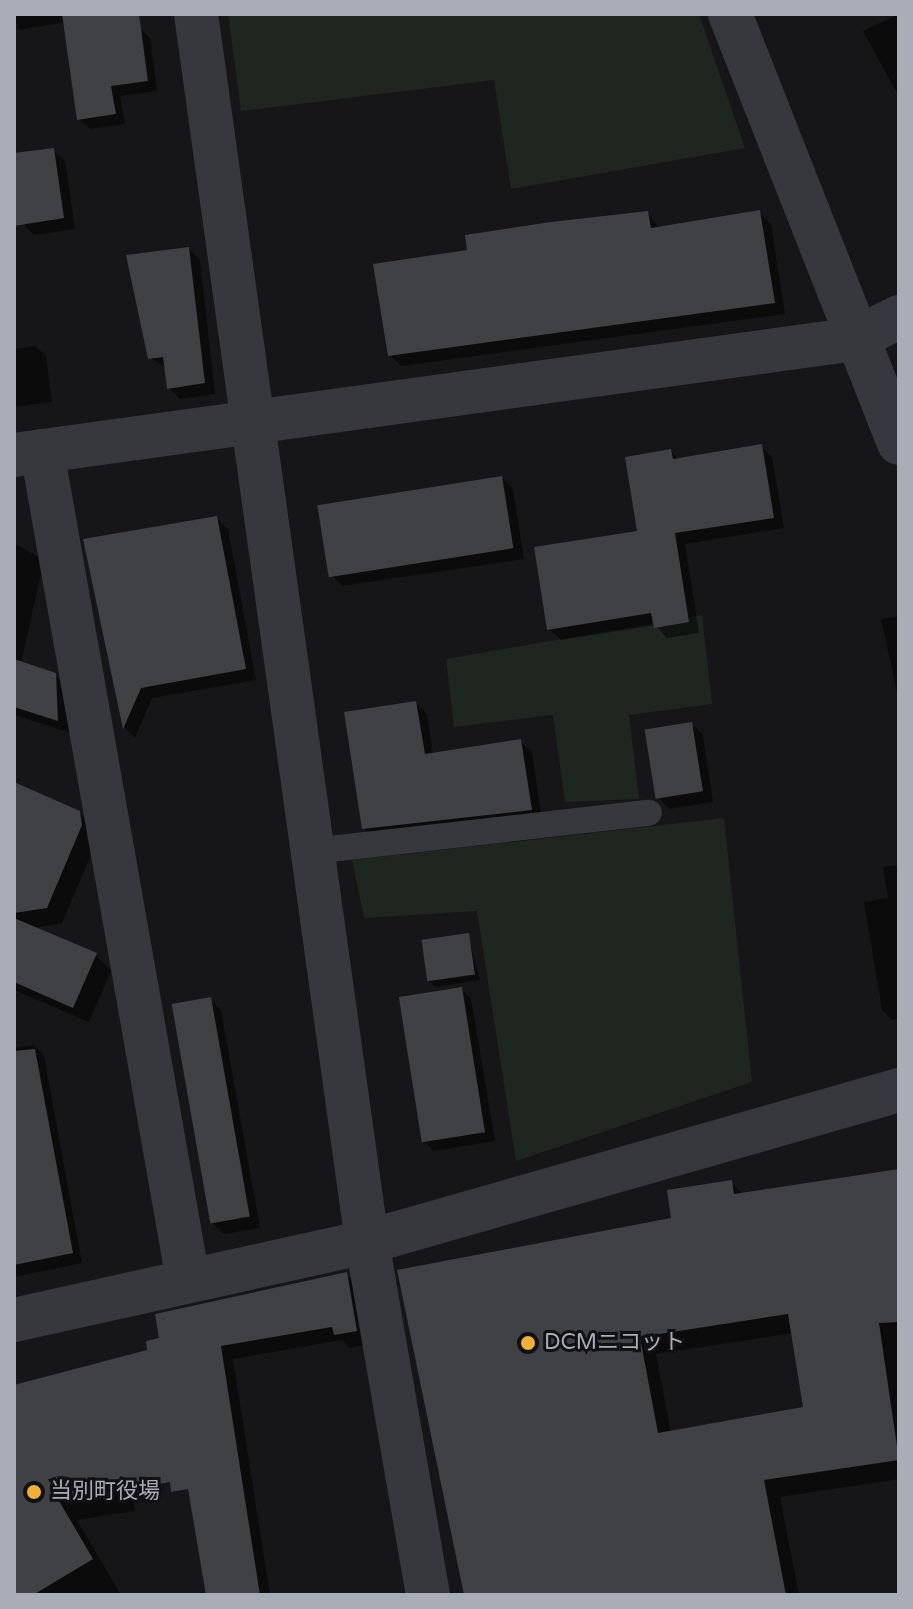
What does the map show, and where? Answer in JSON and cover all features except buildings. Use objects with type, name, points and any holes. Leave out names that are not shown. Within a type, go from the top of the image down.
[{"type":"street","points":[[196,14],[367,1242],[428,1595]]},
{"type":"street","points":[[730,14],[855,339],[899,443]]},
{"type":"street","points":[[188,1280],[28,453],[855,339],[899,317]]},
{"type":"street","points":[[14,1320],[367,1242],[899,1090]]},
{"type":"lane","points":[[313,851],[649,813]]},
{"type":"shaded area","points":[[228,14],[699,14],[745,148],[511,189],[494,80],[241,111]]},
{"type":"shaded area","points":[[702,615],[712,704],[629,715],[639,799],[565,802],[553,715],[454,727],[446,659]]},
{"type":"shaded area","points":[[724,818],[752,1082],[516,1161],[477,911],[364,918],[352,860]]},
{"type":"place","name":"DCMニコット","points":[[528,1343]]},
{"type":"place","name":"当別町役場","points":[[34,1492]]}]
